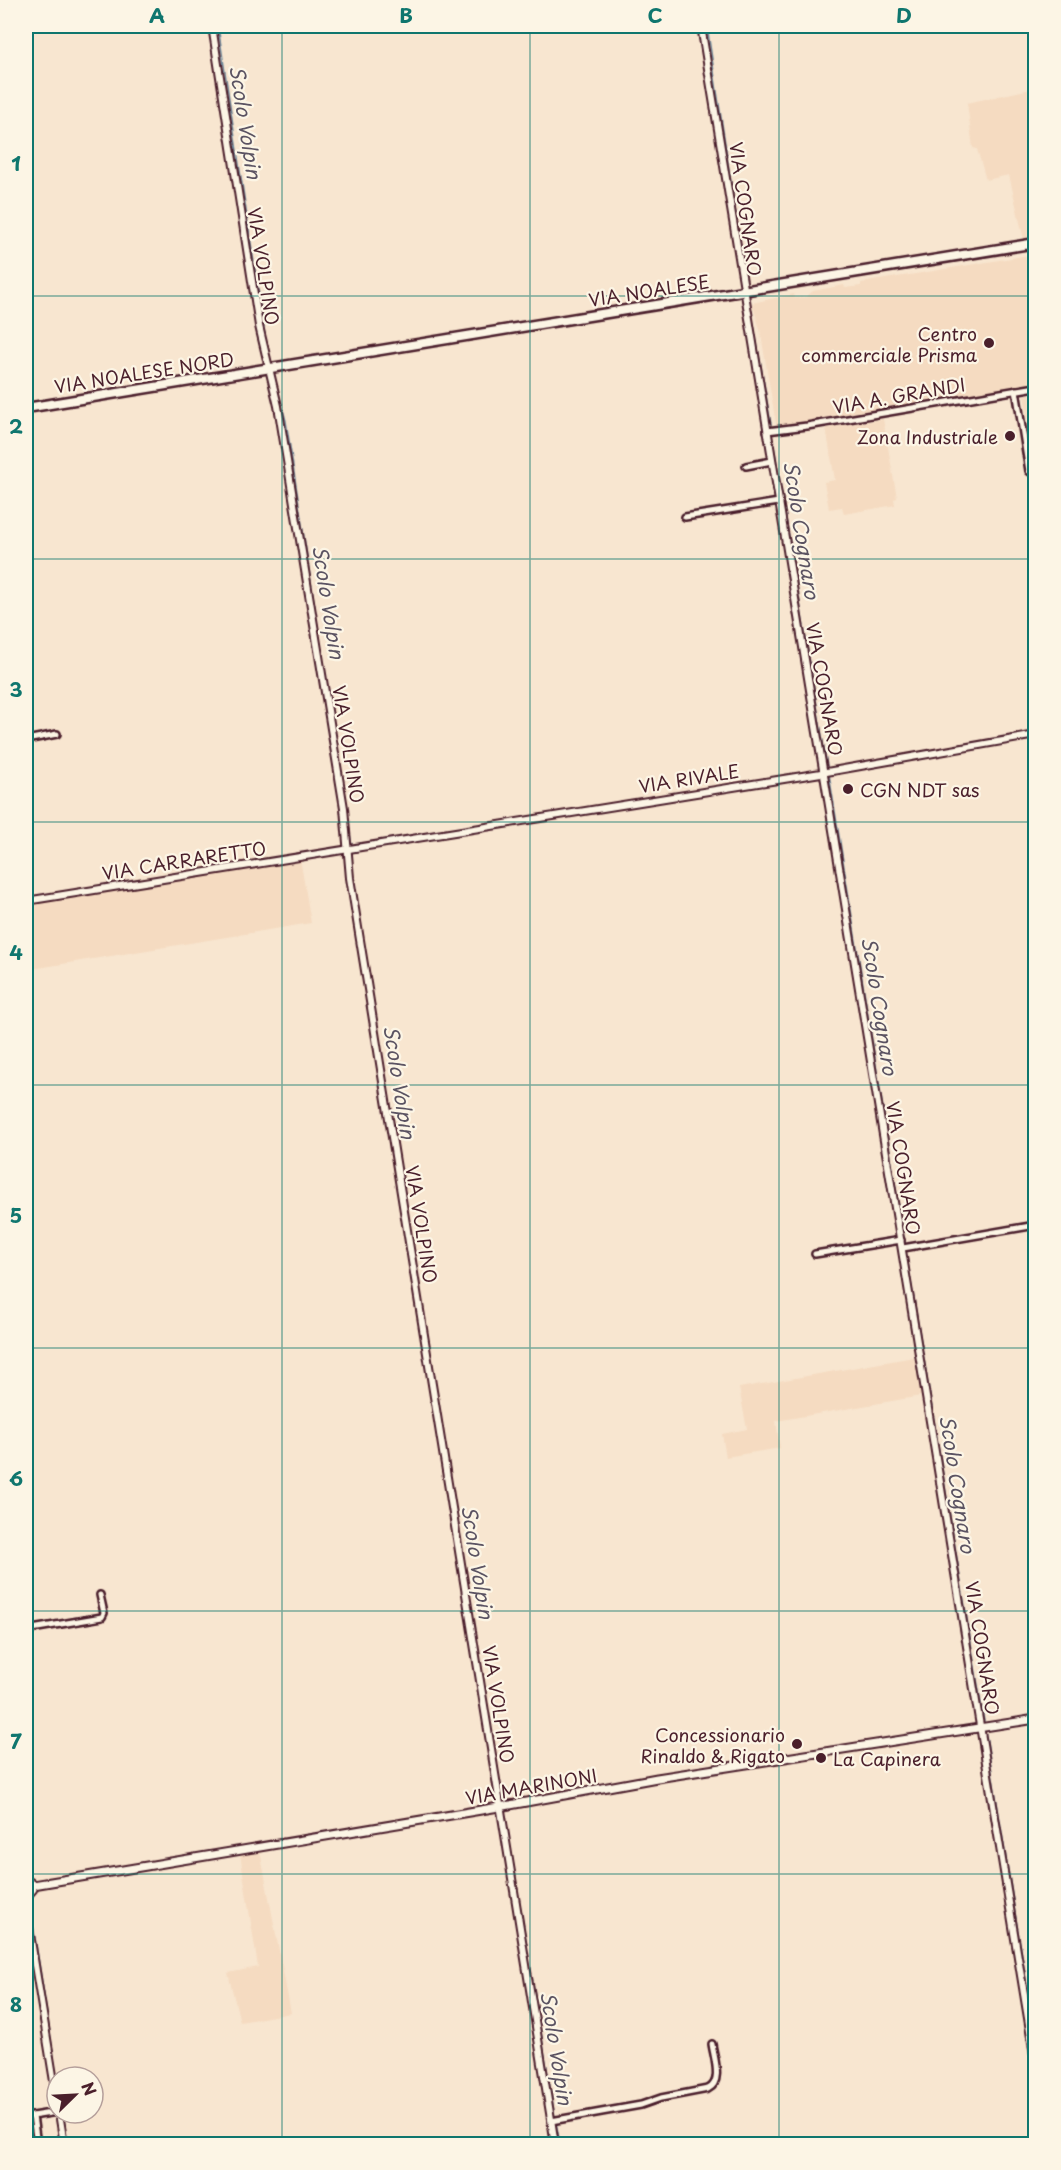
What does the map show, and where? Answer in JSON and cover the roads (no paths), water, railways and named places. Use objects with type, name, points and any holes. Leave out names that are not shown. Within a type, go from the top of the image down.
[{"type":"main road","name":"VIA NOALESE","points":[[267,368],[1035,243]]},
{"type":"main road","name":"VIA NOALESE NORD","points":[[26,408],[267,368]]},
{"type":"main road","name":"VIA MARINONI","points":[[33,1885],[499,1807],[666,1776],[1035,1719]]},
{"type":"main road","points":[[26,1880],[33,1885],[32,1893],[26,1897]]},
{"type":"street","name":"VIA VOLPINO","points":[[212,26],[224,112],[267,368],[277,399],[345,808],[350,848],[350,878],[465,1579],[499,1807],[554,2121],[555,2145]]},
{"type":"street","name":"VIA COGNARO","points":[[702,26],[743,291],[903,1248],[1035,2067]]},
{"type":"street","name":"VIA A. GRANDI","points":[[767,431],[1035,387]]},
{"type":"street","points":[[1016,390],[1029,471],[1035,476]]},
{"type":"street","points":[[746,466],[772,461]]},
{"type":"street","points":[[686,517],[779,502]]},
{"type":"street","points":[[26,740],[57,734]]},
{"type":"street","name":"VIA RIVALE","points":[[350,848],[1035,735]]},
{"type":"street","name":"VIA CARRARETTO","points":[[26,901],[350,848]]},
{"type":"street","points":[[903,1248],[1035,1225]]},
{"type":"street","points":[[815,1254],[901,1240]]},
{"type":"street","points":[[26,1630],[102,1617],[104,1613],[100,1595]]},
{"type":"street","points":[[26,1910],[51,2065]]},
{"type":"street","points":[[554,2121],[641,2105],[661,2098],[708,2089],[714,2086],[717,2080],[712,2044]]},
{"type":"street","points":[[26,2117],[45,2115]]},
{"type":"street","points":[[33,2116],[37,2145]]},
{"type":"street","points":[[60,2125],[64,2145]]},
{"type":"waterway","name":"Scolo Volpin","points":[[218,26],[267,348]]},
{"type":"waterway","name":"Scolo Cognaro","points":[[707,26],[747,286]]},
{"type":"waterway","name":"Scolo Cognaro","points":[[750,303],[771,424]]},
{"type":"waterway","name":"Scolo Volpin","points":[[274,375],[286,421],[352,846]]},
{"type":"waterway","name":"Scolo Cognaro","points":[[773,440],[827,766]]},
{"type":"waterway","name":"Scolo Cognaro","points":[[829,774],[905,1244]]},
{"type":"waterway","name":"Scolo Volpin","points":[[353,875],[502,1798]]},
{"type":"waterway","name":"Scolo Cognaro","points":[[906,1251],[984,1721]]},
{"type":"waterway","name":"Scolo Cognaro","points":[[986,1735],[1036,2041]]},
{"type":"waterway","name":"Scolo Volpin","points":[[505,1813],[555,2117]]},
{"type":"waterway","points":[[30,1906],[55,2065]]},
{"type":"waterway","name":"Scolo Volpin","points":[[556,2122],[560,2144]]},
{"type":"waterway","points":[[65,2125],[68,2144]]},
{"type":"place","name":"Centro commerciale Prisma","points":[[989,343]]},
{"type":"place","name":"Zona Industriale","points":[[1010,436]]},
{"type":"place","name":"CGN NDT sas","points":[[848,789]]},
{"type":"place","name":"Concessionario Rinaldo & Rigato","points":[[797,1744]]},
{"type":"place","name":"La Capinera","points":[[821,1758]]}]
